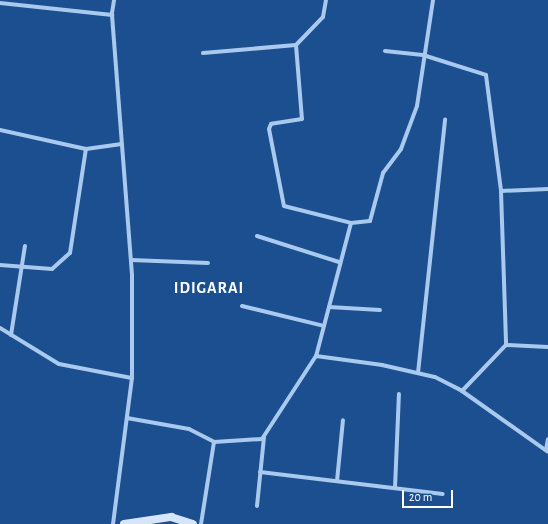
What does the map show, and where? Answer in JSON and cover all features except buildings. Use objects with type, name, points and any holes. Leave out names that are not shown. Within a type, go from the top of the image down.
[{"type":"street","points":[[113,524],[132,378],[131,260],[112,15],[114,0]]},
{"type":"street","points":[[204,53],[296,45],[323,17],[326,0]]},
{"type":"street","points":[[296,45],[302,119],[271,124],[269,129],[284,206],[350,223],[370,221],[383,173],[402,149],[416,106],[433,0]]},
{"type":"street","points":[[0,3],[112,15]]},
{"type":"street","points":[[385,51],[423,55],[486,76],[501,191],[506,345],[462,391]]},
{"type":"street","points":[[418,373],[445,120]]},
{"type":"street","points":[[0,130],[86,149],[122,144]]},
{"type":"street","points":[[0,265],[52,269],[70,253],[86,149]]},
{"type":"street","points":[[501,191],[548,189]]},
{"type":"street","points":[[257,506],[264,437],[316,356],[350,223]]},
{"type":"street","points":[[258,236],[340,262]]},
{"type":"street","points":[[10,335],[25,246]]},
{"type":"street","points":[[131,260],[208,263]]},
{"type":"street","points":[[242,306],[324,326]]},
{"type":"street","points":[[329,307],[380,310]]},
{"type":"street","points":[[0,328],[59,364],[132,378]]},
{"type":"street","points":[[506,345],[548,347]]},
{"type":"street","points":[[316,356],[436,377],[462,391],[547,451]]},
{"type":"street","points":[[395,488],[399,394]]},
{"type":"street","points":[[127,418],[189,429],[214,442],[264,437]]},
{"type":"street","points":[[337,481],[343,420]]},
{"type":"street","points":[[547,451],[548,439]]},
{"type":"street","points":[[201,524],[214,442]]},
{"type":"street","points":[[260,472],[443,494]]},
{"type":"street","points":[[124,524],[171,517],[193,524]]},
{"type":"district","name":"IDIGARAI","points":[[209,288]]}]
